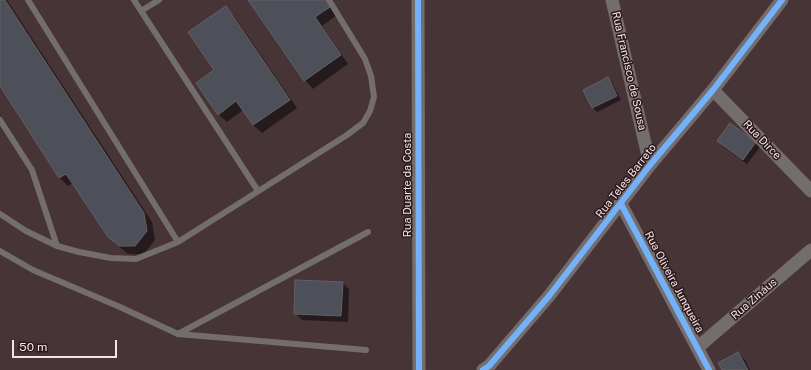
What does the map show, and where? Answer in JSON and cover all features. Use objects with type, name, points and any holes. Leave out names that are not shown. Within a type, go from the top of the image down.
[{"type":"street","name":"Rua Duarte da Costa","points":[[418,0],[419,370]]},
{"type":"street","name":"Rua Francisco de Sousa","points":[[612,0],[650,165]]},
{"type":"street","name":"Rua Teles Barreto","points":[[483,370],[489,366],[544,302],[650,165],[713,90],[782,0]]},
{"type":"street","name":"Rua Dirce","points":[[713,90],[811,191]]},
{"type":"street","name":"Rua Oliveira Junqueira","points":[[621,204],[709,370]]},
{"type":"street","name":"Rua Zináus","points":[[697,348],[811,250]]},
{"type":"lane","points":[[28,0],[178,242]]},
{"type":"lane","points":[[134,0],[258,191]]},
{"type":"lane","points":[[141,11],[159,0]]},
{"type":"lane","points":[[0,214],[26,231],[57,246],[111,258],[136,259],[178,242],[347,134],[363,123],[370,111],[374,97],[371,76],[365,59],[329,0]]},
{"type":"lane","points":[[0,120],[32,170],[57,246]]},
{"type":"lane","points":[[178,334],[368,232]]},
{"type":"lane","points":[[0,251],[33,270],[120,307],[178,334],[366,350]]},
{"type":"building","points":[[0,0],[5,0],[144,213],[147,231],[135,246],[119,246],[108,237],[66,174],[59,178],[0,86]]},
{"type":"building","points":[[248,0],[325,0],[330,7],[315,17],[341,55],[304,81]]},
{"type":"building","points":[[226,6],[290,100],[253,125],[236,101],[218,115],[196,83],[214,70],[188,32]]},
{"type":"building","points":[[608,77],[617,96],[592,108],[583,90]]},
{"type":"building","points":[[730,123],[756,142],[743,160],[717,141]]},
{"type":"building","points":[[295,280],[343,282],[341,316],[294,314]]},
{"type":"building","points":[[738,352],[748,370],[722,370],[718,363]]},
{"type":"cycle path","points":[[418,0],[419,370]]},
{"type":"cycle path","points":[[483,370],[489,366],[549,296],[650,165],[713,90],[782,0]]},
{"type":"cycle path","points":[[621,204],[709,370]]}]
